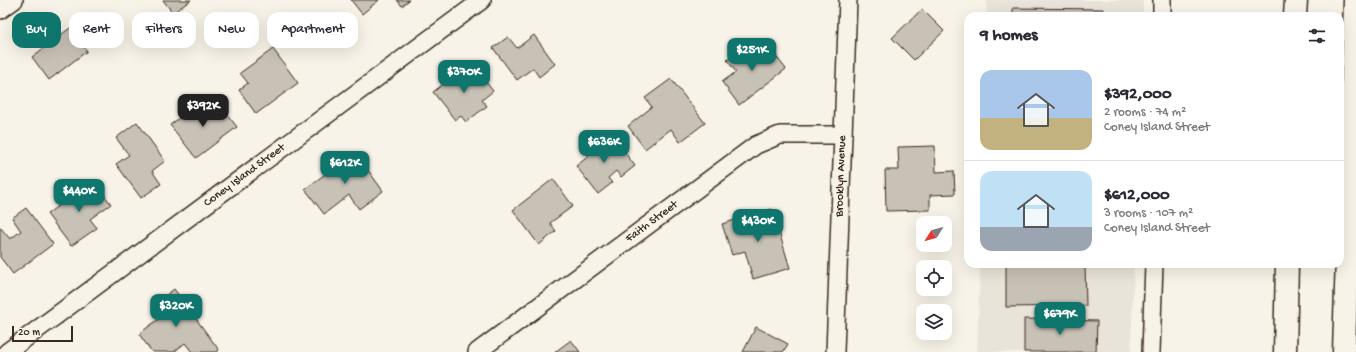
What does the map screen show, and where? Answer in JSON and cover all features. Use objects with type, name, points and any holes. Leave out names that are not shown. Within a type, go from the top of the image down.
[{"type":"main road","points":[[1295,12],[1296,0]]},
{"type":"main road","points":[[1344,352],[1355,0]]},
{"type":"main road","points":[[1285,352],[1288,268]]},
{"type":"street","points":[[0,10],[14,0]]},
{"type":"street","name":"Coney Island Street","points":[[8,352],[482,0]]},
{"type":"street","name":"Brooklyn Avenue","points":[[835,352],[848,0]]},
{"type":"street","points":[[1162,0],[1162,12]]},
{"type":"street","name":"Faith Street","points":[[477,352],[756,145],[780,135],[843,135]]},
{"type":"street","points":[[1151,352],[1154,268]]},
{"type":"shaded area","points":[[987,0],[1143,0],[1143,12],[986,12]]},
{"type":"shaded area","points":[[980,268],[1134,268],[1131,352],[977,352]]},
{"type":"building","points":[[163,0],[191,0],[174,12],[172,12]]},
{"type":"building","points":[[351,0],[379,0],[362,14]]},
{"type":"building","points":[[397,0],[409,0],[402,6]]},
{"type":"building","points":[[1013,8],[1103,9],[1103,12],[1013,12]]},
{"type":"building","points":[[922,9],[944,31],[914,60],[892,38]]},
{"type":"building","points":[[69,29],[69,48],[85,48],[87,51],[49,80],[32,57],[44,48],[61,48],[61,35]]},
{"type":"building","points":[[534,35],[555,64],[539,77],[533,68],[517,80],[493,48],[508,37],[517,48]]},
{"type":"building","points":[[750,43],[758,52],[767,45],[786,69],[739,105],[722,82],[736,72],[727,60]]},
{"type":"building","points":[[273,49],[298,83],[256,114],[239,90],[248,83],[240,73]]},
{"type":"building","points":[[471,63],[493,91],[482,100],[487,106],[466,122],[461,116],[455,120],[433,92]]},
{"type":"building","points":[[671,79],[705,123],[680,142],[671,129],[645,149],[628,126],[652,107],[645,98]]},
{"type":"building","points":[[198,104],[206,114],[219,104],[237,127],[196,158],[170,125]]},
{"type":"building","points":[[137,122],[165,161],[152,171],[161,184],[141,198],[116,164],[129,155],[116,138]]},
{"type":"building","points":[[614,138],[635,166],[621,177],[616,171],[608,178],[612,183],[598,194],[576,166],[589,156],[583,148],[595,139],[601,147]]},
{"type":"building","points":[[935,146],[936,172],[954,171],[955,194],[930,195],[930,210],[886,211],[885,170],[899,170],[898,147]]},
{"type":"building","points":[[355,152],[383,191],[359,209],[349,195],[324,214],[305,189]]},
{"type":"building","points":[[553,179],[573,206],[550,223],[556,231],[539,245],[513,210]]},
{"type":"building","points":[[93,180],[111,204],[90,219],[97,228],[71,246],[47,214]]},
{"type":"building","points":[[26,208],[53,244],[13,274],[0,257],[0,227],[10,239],[21,231],[12,218]]},
{"type":"building","points":[[772,209],[790,268],[753,279],[745,251],[732,255],[722,224]]},
{"type":"building","points":[[1006,268],[1085,268],[1086,306],[1006,307]]},
{"type":"building","points":[[174,289],[219,350],[217,352],[192,352],[185,343],[174,352],[152,352],[139,334],[160,318],[152,306]]},
{"type":"building","points":[[1024,319],[1097,321],[1096,352],[1024,352]]},
{"type":"building","points":[[756,327],[788,344],[783,352],[743,352]]},
{"type":"building","points":[[571,340],[580,352],[555,352]]}]
